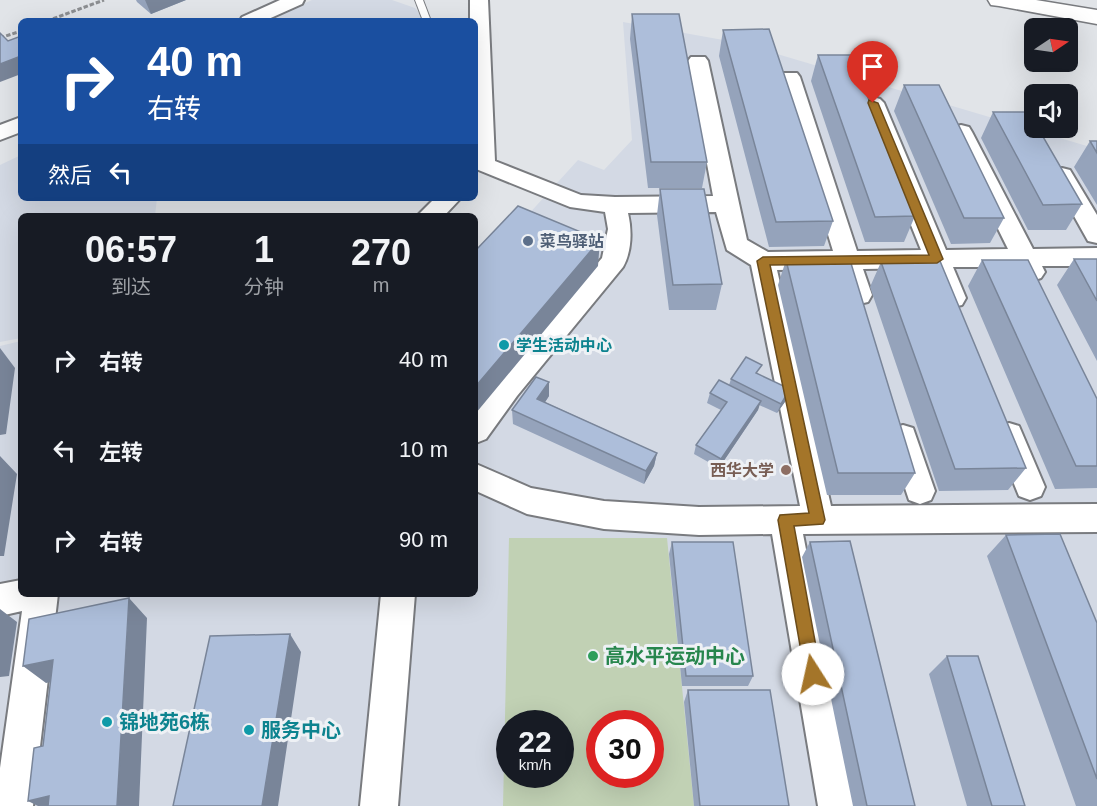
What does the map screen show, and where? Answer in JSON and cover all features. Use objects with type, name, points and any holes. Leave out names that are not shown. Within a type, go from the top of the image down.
[{"type":"main road","points":[[999,0],[1097,17]]},
{"type":"main road","points":[[1068,0],[1097,5]]},
{"type":"street","points":[[256,18],[295,0]]},
{"type":"street","points":[[479,0],[478,168],[578,202],[615,205],[726,204]]},
{"type":"street","points":[[698,61],[736,244],[763,261],[1097,257]]},
{"type":"street","points":[[790,77],[865,315]]},
{"type":"street","points":[[873,103],[964,324]]},
{"type":"street","points":[[0,134],[18,125]]},
{"type":"street","points":[[960,130],[1041,289]]},
{"type":"street","points":[[1058,168],[1097,235]]},
{"type":"street","points":[[432,213],[446,201]]},
{"type":"street","points":[[478,428],[507,388],[614,261],[620,229],[615,205]]},
{"type":"street","points":[[763,261],[801,520],[837,806]]},
{"type":"street","points":[[999,411],[1030,487]]},
{"type":"street","points":[[896,414],[920,491]]},
{"type":"street","points":[[478,478],[527,501],[604,515],[699,521],[801,520],[1055,530],[1097,518]]},
{"type":"street","points":[[0,600],[18,596]]},
{"type":"street","points":[[14,806],[41,597]]},
{"type":"street","points":[[379,806],[398,597]]},
{"type":"lane","points":[[419,0],[426,18]]},
{"type":"path","points":[[55,18],[104,0]]},
{"type":"path","points":[[0,38],[18,31]]},
{"type":"shaded area","points":[[312,0],[392,0],[415,8],[421,15],[420,18],[273,18]]},
{"type":"shaded area","name":"西华大学","points":[[623,22],[740,43],[1024,127],[1024,138],[1060,138],[1097,149],[1097,806],[0,806],[0,346],[18,342],[18,597],[478,597],[478,270],[578,160],[604,170],[632,140]]},
{"type":"shaded area","points":[[18,156],[18,201],[157,201],[155,213],[18,213],[18,339],[0,342],[0,165]]},
{"type":"green space","name":"高水平运动中心","points":[[509,538],[667,538],[694,806],[503,806],[503,788],[574,788],[574,710],[505,710]]},
{"type":"building","points":[[632,14],[679,14],[707,162],[651,162]]},
{"type":"building","points":[[769,29],[833,221],[776,222],[723,30]]},
{"type":"building","points":[[0,33],[8,41],[18,37],[18,57],[0,64]]},
{"type":"building","points":[[818,55],[851,55],[915,216],[875,217]]},
{"type":"building","points":[[904,85],[939,85],[1004,218],[964,218]]},
{"type":"building","points":[[993,112],[1024,112],[1024,138],[1044,138],[1082,204],[1043,205]]},
{"type":"building","points":[[1090,141],[1097,141],[1097,153]]},
{"type":"building","points":[[660,189],[704,189],[722,284],[673,285]]},
{"type":"building","name":"学生活动中心","points":[[518,206],[600,240],[478,384],[478,248]]},
{"type":"building","points":[[1074,259],[1097,259],[1097,301]]},
{"type":"building","points":[[786,260],[850,260],[915,473],[838,473]]},
{"type":"building","points":[[982,260],[1028,260],[1097,399],[1097,466],[1076,466]]},
{"type":"building","points":[[940,261],[1026,468],[955,469],[881,262]]},
{"type":"building","points":[[746,357],[762,365],[756,373],[790,389],[781,404],[731,379]]},
{"type":"building","points":[[536,377],[549,382],[537,399],[657,453],[646,471],[512,410]]},
{"type":"building","points":[[719,380],[761,401],[721,459],[696,445],[727,402],[710,393]]},
{"type":"building","points":[[1060,534],[1097,623],[1097,779],[1006,535]]},
{"type":"building","points":[[850,541],[915,806],[867,806],[810,542]]},
{"type":"building","points":[[672,542],[733,542],[753,676],[686,676]]},
{"type":"building","name":"锦地苑6栋","points":[[129,598],[117,806],[48,806],[49,796],[28,801],[34,748],[43,746],[53,660],[23,666],[29,619]]},
{"type":"building","name":"服务中心","points":[[290,634],[262,806],[173,806],[210,636]]},
{"type":"building","points":[[947,656],[978,656],[1025,806],[992,806]]},
{"type":"building","points":[[688,690],[770,690],[789,806],[700,806]]},
{"type":"place","name":"菜鸟驿站","points":[[528,241]]},
{"type":"place","name":"学生活动中心","points":[[504,345]]},
{"type":"place","name":"西华大学","points":[[786,470]]},
{"type":"place","name":"高水平运动中心","points":[[593,656]]},
{"type":"place","name":"锦地苑6栋","points":[[107,722]]},
{"type":"place","name":"服务中心","points":[[249,730]]},
{"type":"route","points":[[813,674],[785,520],[818,520],[763,261],[937,259],[873,103]]}]
